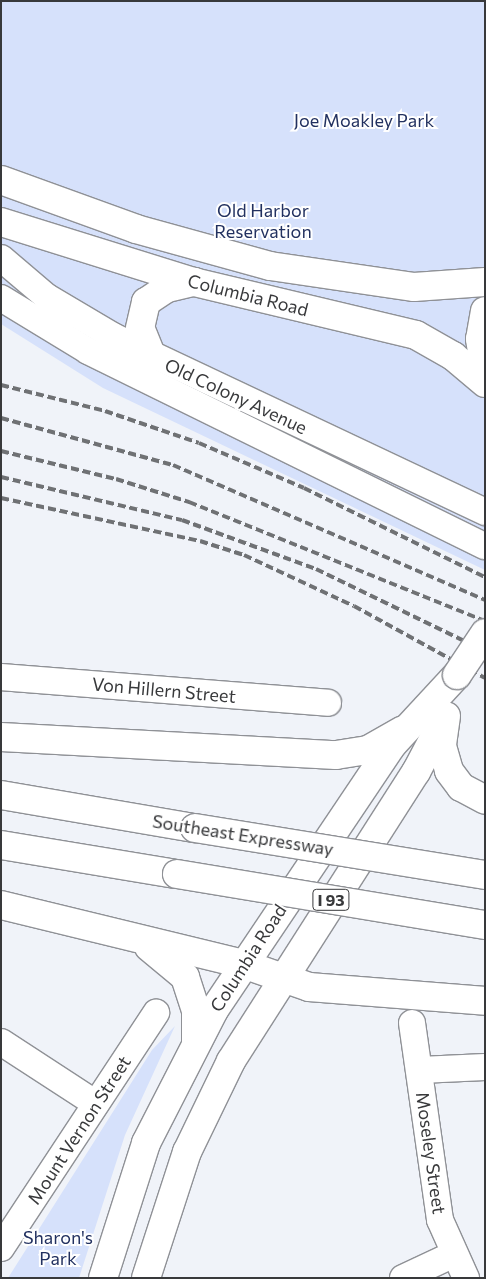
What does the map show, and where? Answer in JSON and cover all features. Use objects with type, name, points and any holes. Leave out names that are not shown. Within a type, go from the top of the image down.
[{"type":"main road","name":"Columbia Road","points":[[1,180],[136,229],[251,262],[414,287],[485,282]]},
{"type":"main road","name":"Columbia Road","points":[[1,222],[194,282],[416,335],[454,356],[485,383]]},
{"type":"main road","points":[[152,357],[140,328],[146,302],[167,288],[194,282]]},
{"type":"main road","points":[[485,311],[480,339],[485,371]]},
{"type":"main road","name":"Columbia Road","points":[[103,1278],[146,1143],[196,1041],[243,964],[403,730],[457,675],[485,633]]},
{"type":"main road","name":"Columbia Road","points":[[146,1278],[198,1128],[280,979],[416,772],[446,716],[457,675]]},
{"type":"main road","points":[[446,716],[442,746],[449,771],[461,787],[485,800]]},
{"type":"main road","points":[[1,738],[344,754],[374,747],[403,730]]},
{"type":"main road","name":"Southeast Expressway","points":[[1,795],[485,875]]},
{"type":"main road","name":"I 93","points":[[1,845],[485,926]]},
{"type":"main road","points":[[1,905],[243,964],[280,979],[310,987],[485,1001]]},
{"type":"main road","points":[[127,937],[166,958],[185,977],[196,1010],[196,1041]]},
{"type":"street","name":"Old Colony Avenue","points":[[1,258],[47,297],[152,357],[485,512]]},
{"type":"street","name":"Old Colony Avenue","points":[[1,298],[88,351],[485,546]]},
{"type":"street","name":"Von Hillern Street","points":[[1,677],[328,703]]},
{"type":"street","name":"Mount Vernon Street","points":[[1,1248],[156,1013]]},
{"type":"street","name":"Moseley Street","points":[[412,1023],[420,1070],[437,1206],[454,1254],[466,1278]]},
{"type":"street","points":[[1,1042],[96,1104]]},
{"type":"street","points":[[420,1070],[485,1067]]},
{"type":"street","points":[[403,1278],[454,1254]]},
{"type":"green space","name":"Old Harbor Reservation","points":[[1,1],[485,1],[485,570],[103,388],[1,324]]},
{"type":"green space","name":"Sharon's Park","points":[[175,1026],[125,1135],[79,1278],[8,1278],[152,1050]]},
{"type":"railway","points":[[1,385],[105,411],[199,443],[304,488],[485,577]]},
{"type":"railway","points":[[1,418],[173,465],[485,600]]},
{"type":"railway","points":[[1,451],[116,479],[189,502],[485,621]]},
{"type":"railway","points":[[1,477],[182,520],[316,569],[485,651]]},
{"type":"railway","points":[[1,498],[200,541],[244,555],[354,606],[485,678]]},
{"type":"park label","name":"Joe Moakley Park","points":[[364,120]]}]
